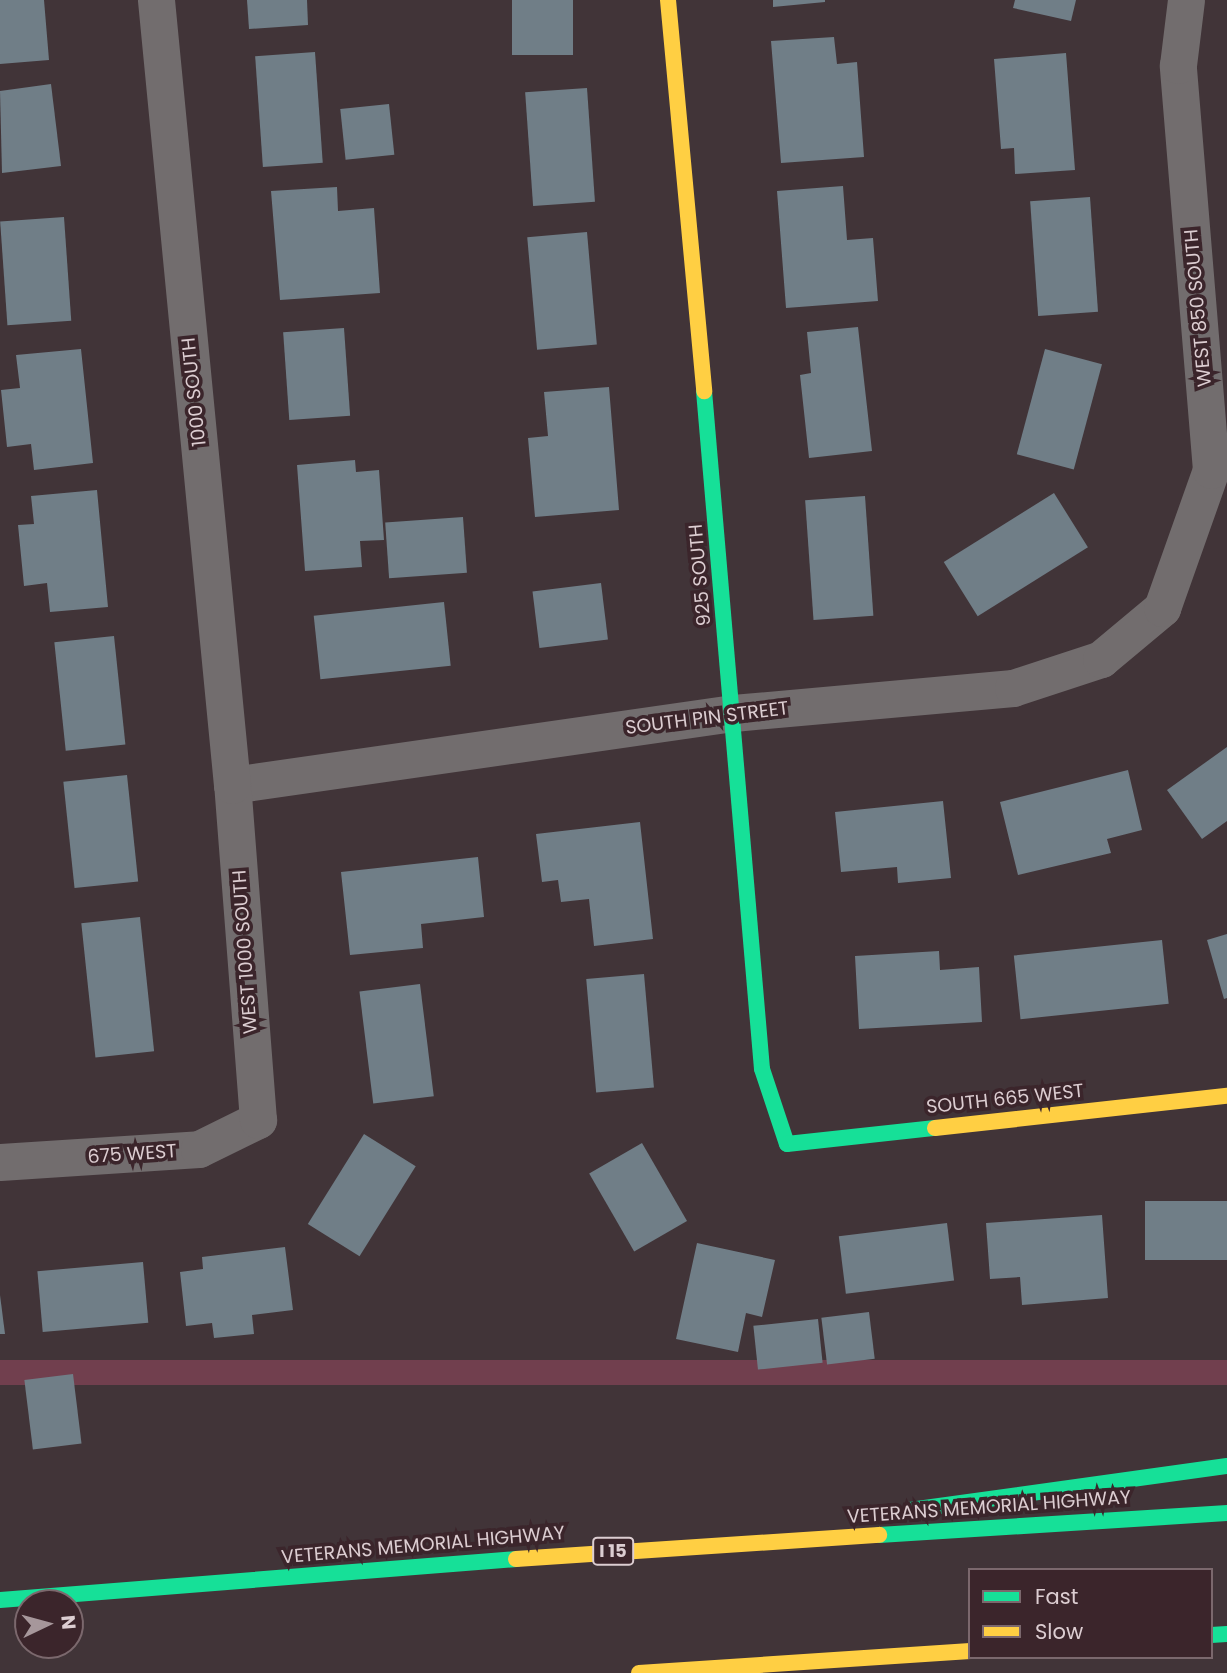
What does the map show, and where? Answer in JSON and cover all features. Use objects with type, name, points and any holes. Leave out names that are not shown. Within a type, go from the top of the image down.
[{"type":"main road","name":"925 SOUTH","points":[[668,0],[733,713],[762,1069],[787,1144]]},
{"type":"main road","name":"SOUTH 665 WEST","points":[[787,1144],[1227,1096]]},
{"type":"main road","points":[[896,1512],[1227,1466]]},
{"type":"main road","name":"VETERANS MEMORIAL HIGHWAY","points":[[0,1600],[607,1552],[1227,1513]]},
{"type":"main road","points":[[607,1552],[841,1519]]},
{"type":"main road","points":[[639,1673],[968,1651]]},
{"type":"street","name":"1000 SOUTH","points":[[156,0],[232,785]]},
{"type":"street","name":"WEST 850 SOUTH","points":[[1162,608],[1211,470],[1178,65],[1186,0]]},
{"type":"street","name":"SOUTH PIN STREET","points":[[232,785],[733,713],[1013,688],[1101,659],[1162,608]]},
{"type":"street","name":"WEST 1000 SOUTH","points":[[232,785],[258,1120]]},
{"type":"street","name":"675 WEST","points":[[0,1162],[199,1149],[258,1120]]},
{"type":"shaded area","points":[[0,1360],[1227,1360],[1227,1385],[0,1385]]},
{"type":"building","points":[[0,0],[44,0],[49,60],[0,64]]},
{"type":"building","points":[[247,0],[307,0],[308,25],[249,29]]},
{"type":"building","points":[[512,0],[573,0],[573,55],[512,55]]},
{"type":"building","points":[[773,0],[825,0],[825,2],[773,7]]},
{"type":"building","points":[[1015,0],[1076,0],[1071,21],[1013,8]]},
{"type":"building","points":[[834,37],[837,64],[857,62],[864,157],[781,163],[771,41]]},
{"type":"building","points":[[315,52],[323,163],[263,167],[255,56]]},
{"type":"building","points":[[1066,53],[1075,170],[1015,174],[1014,148],[1001,149],[994,59]]},
{"type":"building","points":[[51,84],[61,166],[2,173],[0,91]]},
{"type":"building","points":[[587,88],[595,202],[533,206],[525,92]]},
{"type":"building","points":[[389,104],[394,155],[346,160],[340,109]]},
{"type":"building","points":[[843,186],[847,240],[873,238],[878,301],[786,308],[777,191]]},
{"type":"building","points":[[337,187],[338,211],[374,208],[380,293],[280,300],[271,191]]},
{"type":"building","points":[[1090,197],[1098,312],[1038,316],[1030,201]]},
{"type":"building","points":[[64,217],[71,321],[7,325],[0,221]]},
{"type":"building","points":[[587,232],[597,345],[537,350],[527,237]]},
{"type":"building","points":[[858,327],[872,451],[809,458],[800,375],[811,373],[807,332]]},
{"type":"building","points":[[344,328],[350,416],[289,420],[283,332]]},
{"type":"building","points":[[81,349],[93,463],[34,470],[31,444],[7,447],[1,390],[20,388],[16,355]]},
{"type":"building","points":[[1045,349],[1102,364],[1074,470],[1017,454]]},
{"type":"building","points":[[609,387],[619,510],[535,517],[528,438],[548,436],[544,392]]},
{"type":"building","points":[[355,460],[356,472],[379,470],[384,540],[360,541],[362,567],[305,571],[297,465]]},
{"type":"building","points":[[97,490],[108,607],[50,612],[47,583],[24,586],[18,525],[34,524],[31,496]]},
{"type":"building","points":[[1054,493],[1088,547],[978,616],[944,562]]},
{"type":"building","points":[[865,496],[873,616],[814,620],[805,500]]},
{"type":"building","points":[[463,517],[467,573],[389,578],[385,522]]},
{"type":"building","points":[[601,583],[608,640],[539,648],[533,591]]},
{"type":"building","points":[[444,602],[451,666],[320,679],[314,616]]},
{"type":"building","points":[[114,636],[125,744],[66,751],[54,642]]},
{"type":"building","points":[[1227,747],[1227,821],[1202,839],[1167,790]]},
{"type":"building","points":[[1128,770],[1142,830],[1107,839],[1111,853],[1018,875],[1000,802]]},
{"type":"building","points":[[127,775],[138,881],[75,888],[63,782]]},
{"type":"building","points":[[943,801],[951,878],[898,883],[897,867],[841,872],[835,812]]},
{"type":"building","points":[[640,822],[653,939],[594,946],[589,899],[561,902],[558,880],[542,882],[536,834]]},
{"type":"building","points":[[478,857],[484,917],[421,924],[423,948],[350,955],[341,872]]},
{"type":"building","points":[[140,917],[154,1051],[95,1057],[81,923]]},
{"type":"building","points":[[1227,934],[1227,998],[1224,999],[1207,940]]},
{"type":"building","points":[[1162,940],[1169,1004],[1021,1019],[1014,956]]},
{"type":"building","points":[[939,951],[940,970],[979,967],[982,1022],[859,1029],[855,956]]},
{"type":"building","points":[[644,974],[654,1088],[596,1093],[586,979]]},
{"type":"building","points":[[420,984],[434,1096],[373,1104],[359,991]]},
{"type":"building","points":[[364,1134],[416,1166],[360,1256],[308,1224]]},
{"type":"building","points":[[642,1143],[687,1221],[634,1251],[589,1174]]},
{"type":"building","points":[[1145,1201],[1227,1201],[1227,1260],[1145,1260]]},
{"type":"building","points":[[1102,1215],[1108,1298],[1022,1305],[1020,1277],[990,1279],[986,1223]]},
{"type":"building","points":[[947,1223],[954,1281],[846,1294],[839,1236]]},
{"type":"building","points":[[697,1243],[775,1260],[762,1317],[746,1313],[738,1352],[676,1339]]},
{"type":"building","points":[[285,1247],[293,1310],[252,1315],[254,1334],[214,1338],[212,1323],[186,1326],[180,1272],[203,1269],[202,1257]]},
{"type":"building","points":[[143,1262],[148,1323],[43,1332],[37,1271]]},
{"type":"building","points":[[0,1295],[5,1334],[0,1334]]},
{"type":"building","points":[[869,1312],[875,1359],[827,1364],[821,1318]]},
{"type":"building","points":[[818,1319],[823,1363],[758,1370],[753,1326]]},
{"type":"building","points":[[73,1374],[82,1443],[33,1449],[24,1380]]},
{"type":"traffic: fast","points":[[704,391],[762,1069],[787,1144],[935,1128]]},
{"type":"traffic: fast","points":[[910,1510],[1227,1466]]},
{"type":"traffic: fast","points":[[879,1535],[1227,1513]]},
{"type":"traffic: fast","points":[[0,1600],[516,1559]]},
{"type":"traffic: fast","points":[[1213,1635],[1227,1634]]},
{"type":"traffic: slow","points":[[668,0],[704,391]]},
{"type":"traffic: slow","points":[[935,1128],[1227,1096]]},
{"type":"traffic: slow","points":[[516,1559],[879,1535]]},
{"type":"traffic: slow","points":[[639,1673],[968,1651]]}]
